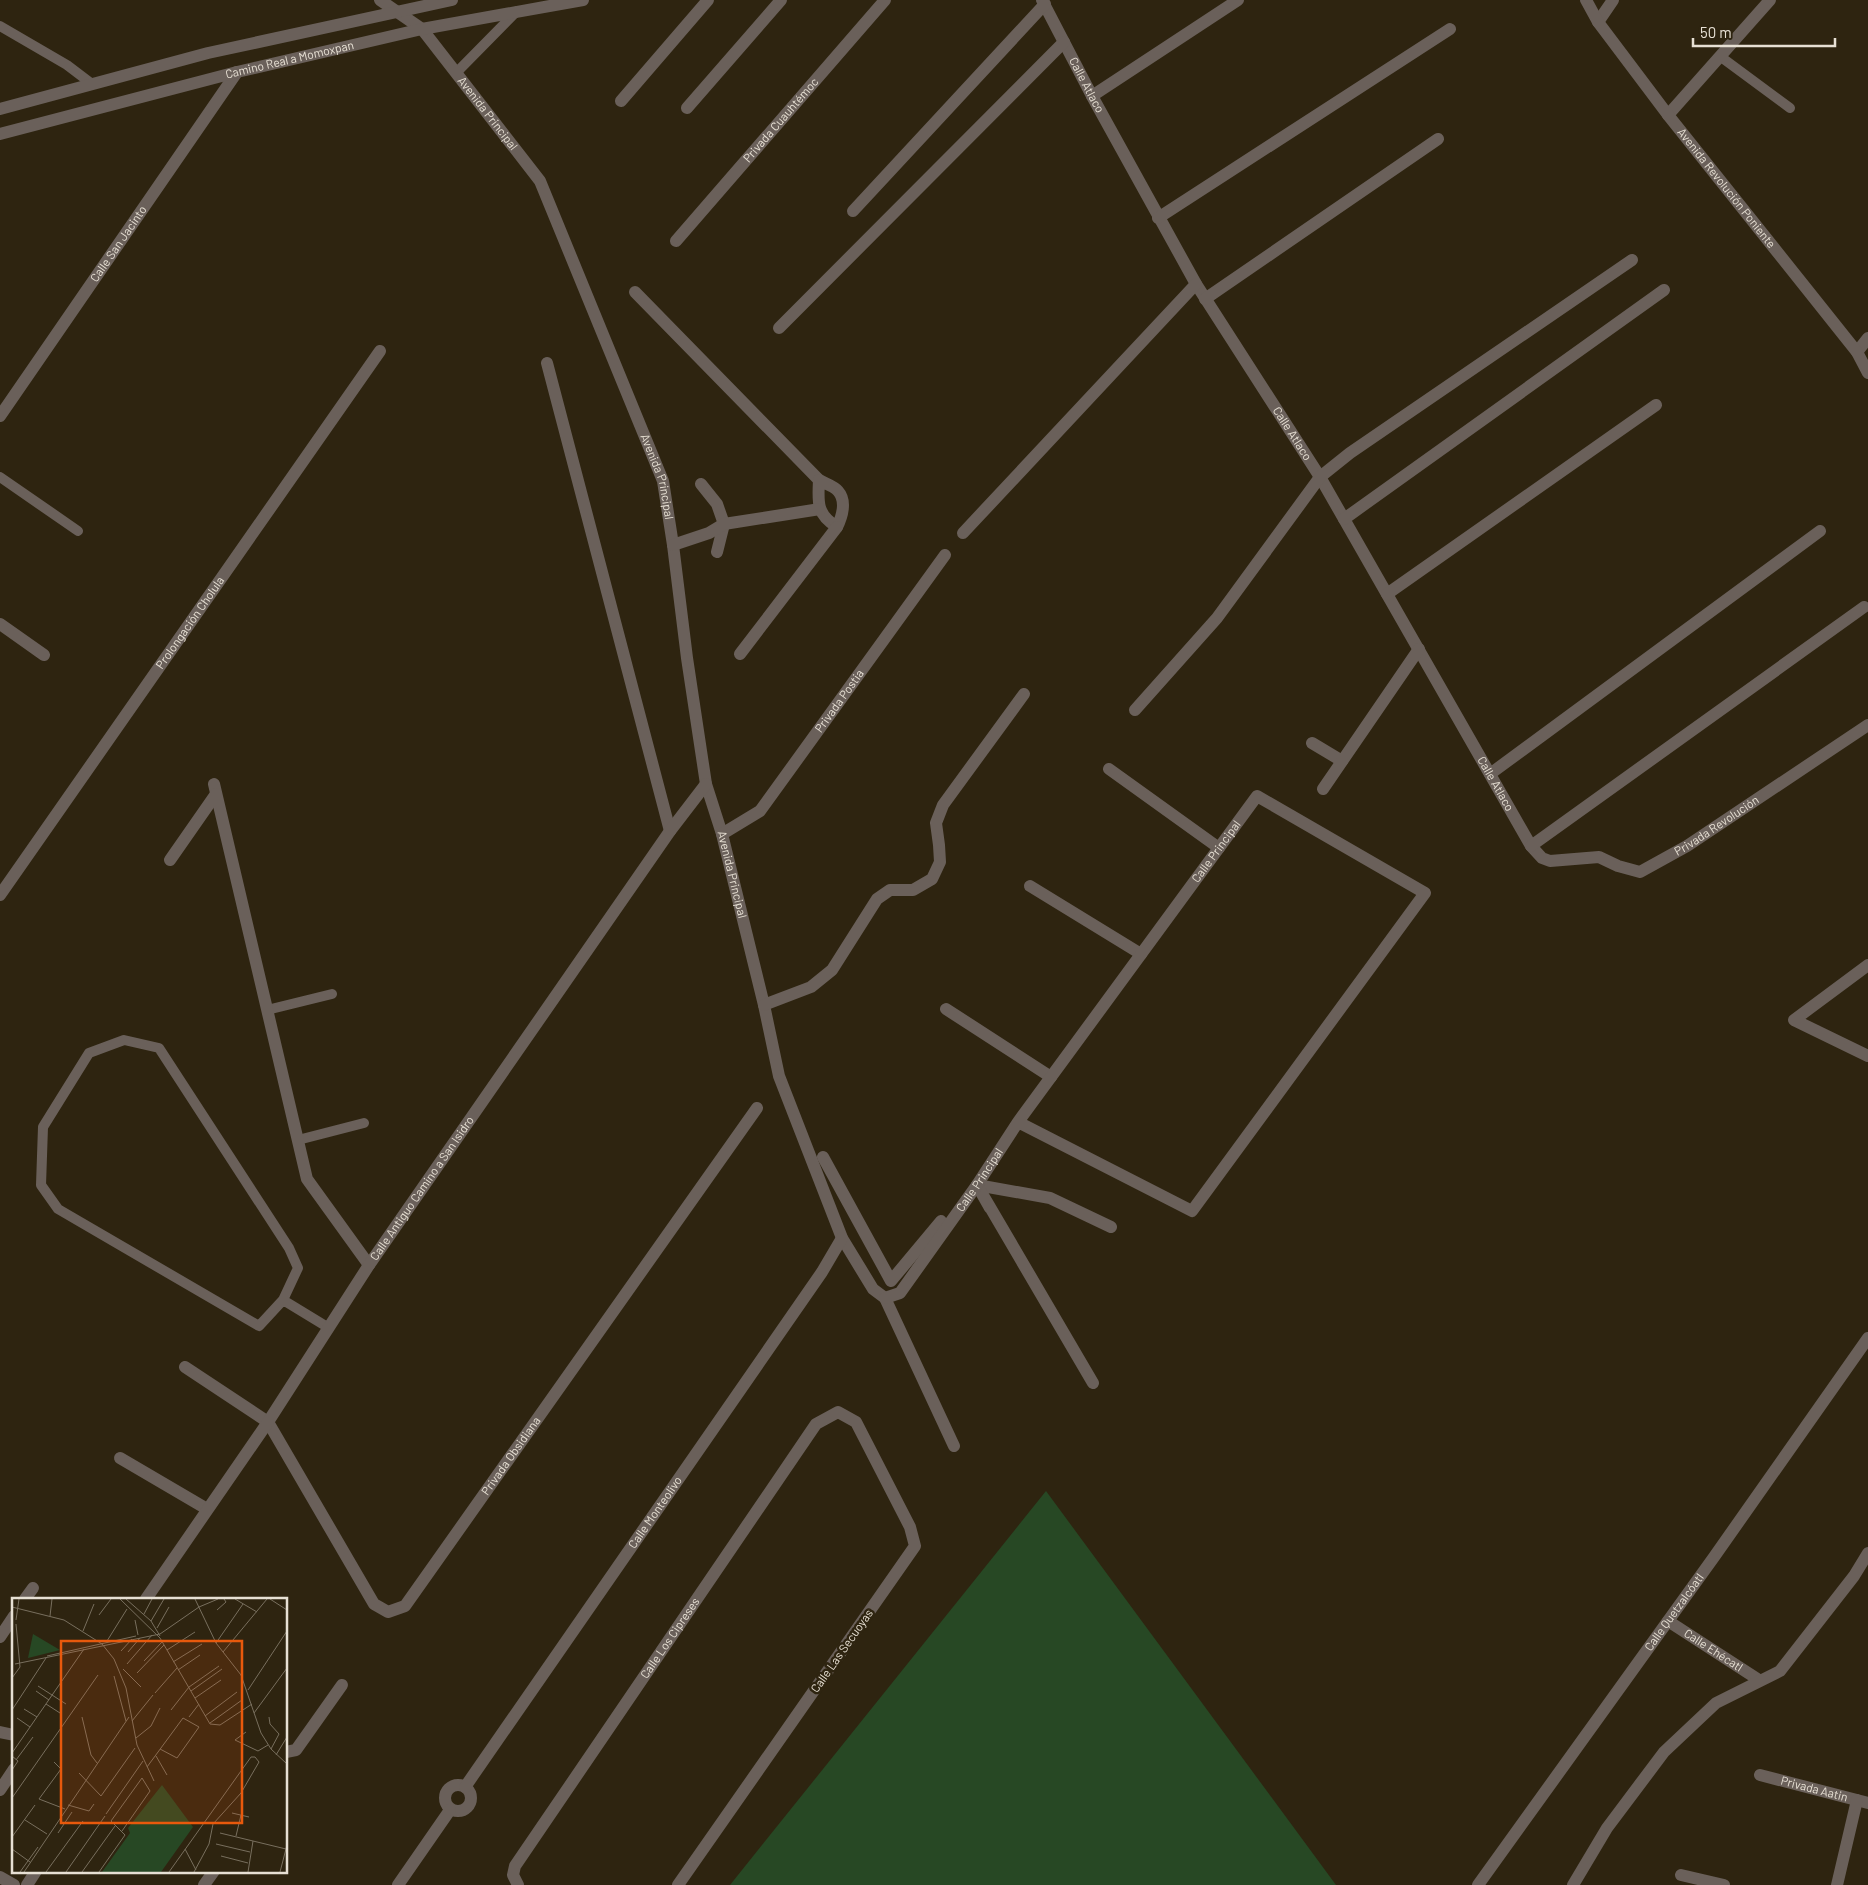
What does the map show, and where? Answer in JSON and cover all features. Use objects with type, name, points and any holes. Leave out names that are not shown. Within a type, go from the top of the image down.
[{"type":"street","name":"Avenida Principal","points":[[380,0],[422,29],[540,181],[663,481],[674,545],[687,658],[706,784],[722,834],[764,1005]]},
{"type":"street","name":"Camino Real a Momoxpan","points":[[0,109],[208,53],[452,0]]},
{"type":"street","name":"Camino Real a Momoxpan","points":[[0,134],[237,72],[422,29],[583,0]]},
{"type":"street","points":[[621,100],[708,0]]},
{"type":"street","points":[[687,108],[781,0]]},
{"type":"street","name":"Privada Cuauhtémoc","points":[[676,241],[885,0]]},
{"type":"street","points":[[1092,96],[1238,0]]},
{"type":"street","name":"Avenida Revolución Poniente","points":[[1586,0],[1598,22],[1668,115],[1858,352],[1868,374]]},
{"type":"street","points":[[1598,22],[1614,0]]},
{"type":"street","points":[[1668,115],[1770,0]]},
{"type":"street","points":[[853,211],[1044,2]]},
{"type":"street","name":"Calle Atlaco","points":[[1044,2],[1092,96],[1196,284],[1320,477],[1532,846],[1542,858],[1550,861]]},
{"type":"street","points":[[1158,218],[1450,29]]},
{"type":"street","points":[[779,328],[1064,42]]},
{"type":"street","name":"Calle San Jacinto","points":[[0,416],[237,72]]},
{"type":"street","points":[[1205,299],[1438,139]]},
{"type":"street","points":[[1135,710],[1216,618],[1320,477],[1350,454],[1632,260]]},
{"type":"street","points":[[963,533],[1196,284]]},
{"type":"street","points":[[1344,519],[1664,290]]},
{"type":"street","points":[[635,292],[819,480],[838,491],[843,504],[837,527],[740,654]]},
{"type":"street","points":[[1858,352],[1868,338]]},
{"type":"street","name":"Prolongación Cholula","points":[[0,896],[380,350]]},
{"type":"street","points":[[546,363],[670,831]]},
{"type":"street","points":[[1387,594],[1656,405]]},
{"type":"street","points":[[819,480],[820,509],[826,520],[837,527]]},
{"type":"street","points":[[701,484],[718,504],[724,524],[717,552]]},
{"type":"street","points":[[674,545],[709,533],[724,524],[820,509]]},
{"type":"street","points":[[1490,774],[1820,531]]},
{"type":"street","name":"Privada Postia","points":[[722,834],[760,811],[945,555]]},
{"type":"street","points":[[1532,846],[1864,608]]},
{"type":"street","points":[[0,624],[44,655]]},
{"type":"street","points":[[1323,789],[1419,649]]},
{"type":"street","points":[[954,1446],[885,1298],[874,1289],[842,1238],[780,1076],[764,1005],[811,987],[832,970],[877,899],[890,890],[913,890],[932,879],[940,862],[936,823],[943,805],[1024,694]]},
{"type":"street","name":"Privada Revolución","points":[[1550,861],[1598,857],[1618,866],[1640,872],[1687,846],[1868,725]]},
{"type":"street","points":[[1312,743],[1342,761]]},
{"type":"street","points":[[1109,769],[1219,848]]},
{"type":"street","name":"Calle Antiguo Camino a San Isidro","points":[[147,1598],[268,1422],[369,1266],[670,831],[706,784]]},
{"type":"street","points":[[170,860],[215,789],[307,1179],[369,1266]]},
{"type":"street","name":"Calle Principal","points":[[885,1298],[900,1293],[977,1185],[1048,1075],[1141,954],[1257,796],[1425,893],[1192,1211],[1018,1122]]},
{"type":"street","points":[[1030,886],[1141,954]]},
{"type":"street","points":[[1868,966],[1794,1020],[1868,1056]]},
{"type":"street","points":[[823,1157],[891,1281],[938,1226],[1012,1118],[1048,1075],[946,1009]]},
{"type":"street","name":"Privada Obsidiana","points":[[268,1422],[374,1604],[388,1612],[405,1606],[757,1108]]},
{"type":"street","points":[[977,1185],[990,1208]]},
{"type":"street","points":[[977,1185],[1050,1198],[1110,1227]]},
{"type":"street","points":[[977,1185],[1093,1383]]},
{"type":"street","name":"Calle Monteolivo","points":[[465,1787],[822,1272],[842,1238]]},
{"type":"street","name":"Calle Quetzalcóatl","points":[[1478,1885],[1868,1338]]},
{"type":"street","points":[[185,1367],[268,1422]]},
{"type":"street","name":"Calle Los Cipreses","points":[[516,1880],[515,1866],[816,1424],[838,1412]]},
{"type":"street","name":"Calle Las Secuoyas","points":[[678,1885],[915,1546],[910,1527],[856,1422],[838,1412]]},
{"type":"street","points":[[120,1458],[207,1508]]},
{"type":"street","points":[[1572,1885],[1607,1828],[1664,1752],[1716,1703],[1780,1671],[1854,1576],[1868,1553]]},
{"type":"street","points":[[0,1637],[12,1619]]},
{"type":"street","name":"Calle Ehécatl","points":[[1668,1621],[1759,1680]]},
{"type":"street","points":[[288,1752],[296,1750],[342,1685]]},
{"type":"street","points":[[0,1790],[12,1772]]},
{"type":"street","name":"Privada Aatin","points":[[1760,1775],[1863,1802]]},
{"type":"street","points":[[455,1785],[465,1787],[471,1796],[469,1806],[461,1812],[450,1810],[444,1801],[446,1791],[455,1785]]},
{"type":"street","points":[[1837,1885],[1863,1802]]},
{"type":"street","points":[[398,1885],[450,1810]]},
{"type":"street","points":[[27,1885],[35,1872]]},
{"type":"street","points":[[204,1885],[213,1872]]},
{"type":"street","points":[[1681,1875],[1724,1885]]},
{"type":"street","points":[[0,1877],[14,1885]]},
{"type":"lane","points":[[456,74],[517,11]]},
{"type":"lane","points":[[0,26],[67,65],[92,84]]},
{"type":"lane","points":[[1721,57],[1790,108]]},
{"type":"lane","points":[[0,477],[78,531]]},
{"type":"lane","points":[[267,1010],[332,994]]},
{"type":"lane","points":[[124,1040],[158,1048],[289,1248],[298,1268],[283,1300],[259,1326],[58,1209],[41,1185],[43,1127],[88,1053],[124,1040]]},
{"type":"lane","points":[[298,1140],[364,1123]]},
{"type":"lane","points":[[283,1300],[329,1328]]},
{"type":"green space","points":[[1046,1491],[1336,1885],[730,1885]]}]
